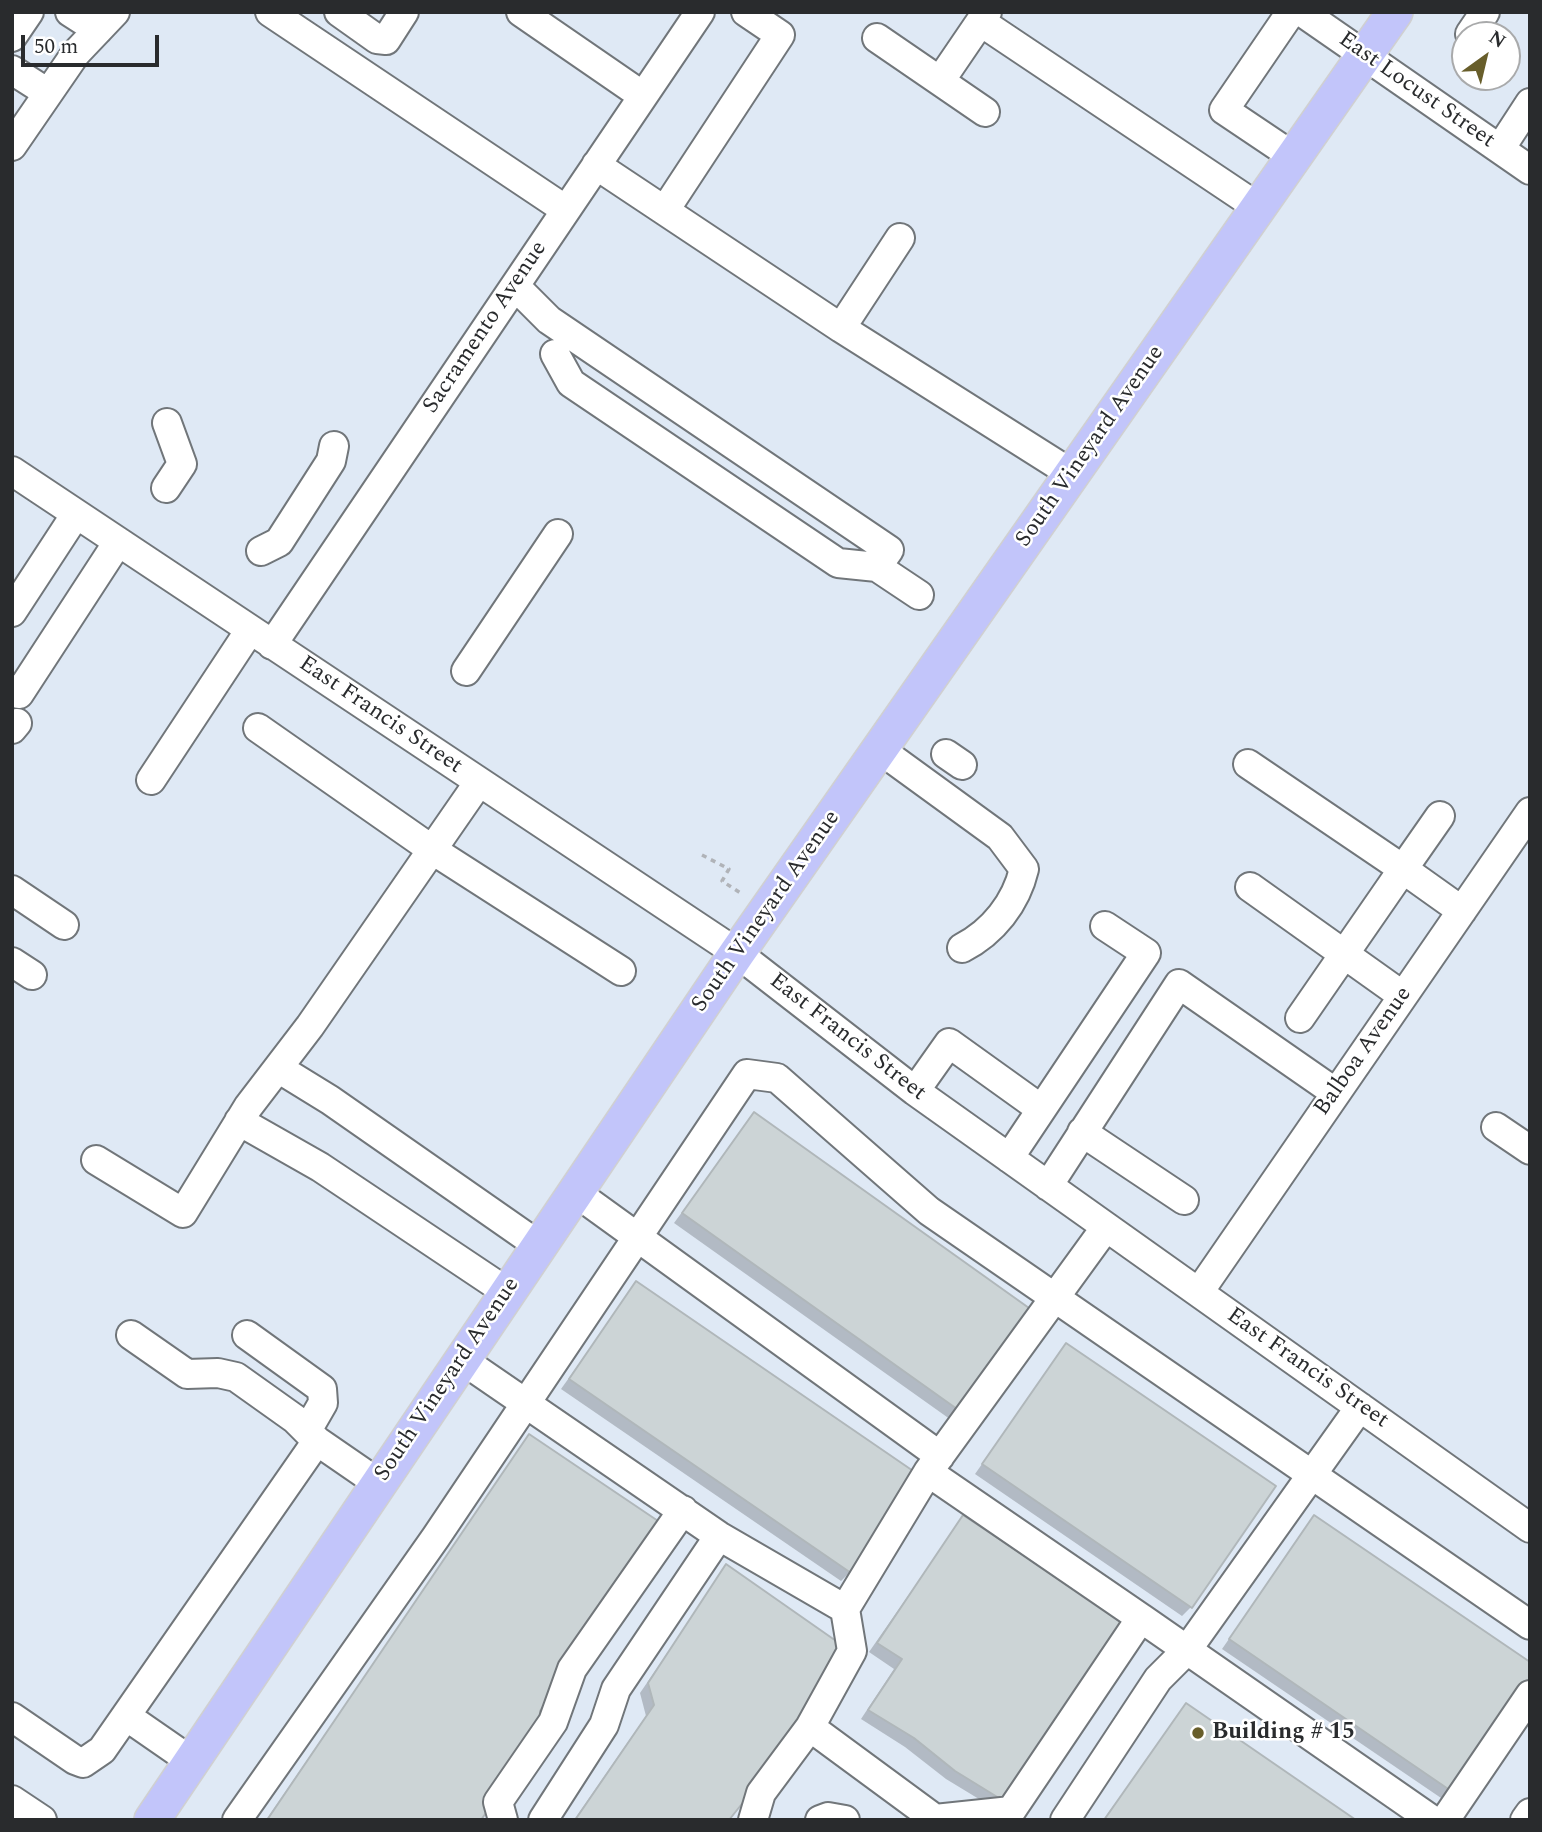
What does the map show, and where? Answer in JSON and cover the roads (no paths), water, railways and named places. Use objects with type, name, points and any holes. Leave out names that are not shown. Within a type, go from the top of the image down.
[{"type":"main road","name":"South Vineyard Avenue","points":[[152,1820],[737,953],[1395,12]]},
{"type":"street","points":[[12,37],[29,12]]},
{"type":"street","points":[[70,12],[107,21]]},
{"type":"street","points":[[270,12],[566,210]]},
{"type":"street","points":[[339,12],[377,39],[386,40],[404,12]]},
{"type":"street","points":[[521,12],[643,96]]},
{"type":"street","name":"Sacramento Avenue","points":[[150,780],[261,637],[514,286],[700,12]]},
{"type":"street","points":[[665,210],[780,36],[746,12]]},
{"type":"street","points":[[1291,12],[1224,110],[1294,157]]},
{"type":"street","name":"East Locust Street","points":[[1302,12],[1530,170]]},
{"type":"street","points":[[940,81],[984,17],[1259,208]]},
{"type":"street","points":[[12,146],[22,112],[48,93],[76,52],[107,21]]},
{"type":"street","points":[[877,38],[985,112]]},
{"type":"street","points":[[12,70],[48,93]]},
{"type":"street","points":[[1500,149],[1530,103]]},
{"type":"street","points":[[596,165],[841,328],[1072,474]]},
{"type":"street","points":[[841,328],[900,238]]},
{"type":"street","points":[[514,286],[548,320],[889,550],[877,567]]},
{"type":"street","points":[[555,354],[571,383],[838,563],[877,567],[919,595]]},
{"type":"street","points":[[166,488],[182,464],[167,423]]},
{"type":"street","points":[[261,551],[279,542],[331,461],[334,446]]},
{"type":"street","name":"East Francis Street","points":[[12,471],[737,953],[915,1091],[1530,1528]]},
{"type":"street","points":[[754,506],[776,475]]},
{"type":"street","points":[[12,612],[76,514]]},
{"type":"street","points":[[466,671],[558,534]]},
{"type":"street","points":[[12,690],[19,694],[118,542]]},
{"type":"street","points":[[258,728],[434,850],[621,971]]},
{"type":"street","points":[[879,750],[1000,837],[1024,869],[1020,886],[1000,918],[987,932],[962,948]]},
{"type":"street","points":[[1248,764],[1462,911]]},
{"type":"street","points":[[96,1160],[183,1213],[239,1121],[434,850],[479,782]]},
{"type":"street","name":"Balboa Avenue","points":[[1199,1292],[1530,812]]},
{"type":"street","points":[[1300,1018],[1440,816]]},
{"type":"street","points":[[1250,887],[1403,996]]},
{"type":"street","points":[[12,890],[64,925]]},
{"type":"street","points":[[1009,1158],[1146,953],[1105,926]]},
{"type":"street","points":[[1048,1186],[1179,984],[1336,1093]]},
{"type":"street","points":[[915,1091],[949,1043],[1041,1109]]},
{"type":"street","points":[[278,1068],[330,1100],[538,1245]]},
{"type":"street","points":[[237,1820],[436,1537],[524,1402],[747,1074],[778,1078],[929,1211],[1530,1625]]},
{"type":"street","points":[[239,1121],[320,1167],[507,1292]]},
{"type":"street","points":[[1496,1127],[1530,1150]]},
{"type":"street","points":[[1082,1132],[1184,1200]]},
{"type":"street","points":[[575,1192],[1141,1618],[1432,1820]]},
{"type":"street","points":[[753,1820],[761,1793],[810,1727],[852,1651],[845,1609],[934,1464],[1106,1227]]},
{"type":"street","points":[[131,1335],[187,1374],[218,1373],[236,1377],[378,1483]]},
{"type":"street","points":[[12,1717],[83,1763],[97,1756],[312,1435],[323,1403],[322,1389],[247,1335]]},
{"type":"street","points":[[461,1359],[719,1536],[845,1609]]},
{"type":"street","points":[[1065,1820],[1158,1679],[1187,1650],[1360,1407]]},
{"type":"street","points":[[503,1820],[498,1802],[553,1722],[572,1669],[682,1510]]},
{"type":"street","points":[[543,1820],[604,1725],[616,1689],[719,1536]]},
{"type":"street","points":[[810,1727],[934,1820],[986,1817],[1011,1811],[1141,1618]]},
{"type":"street","points":[[1445,1820],[1530,1695]]},
{"type":"street","points":[[126,1716],[191,1761]]},
{"type":"street","points":[[12,1800],[42,1820]]},
{"type":"street","points":[[1525,1820],[1530,1813]]},
{"type":"street","points":[[820,1820],[828,1817],[845,1820]]},
{"type":"place","name":"Building # 15","points":[[1198,1733]]}]
